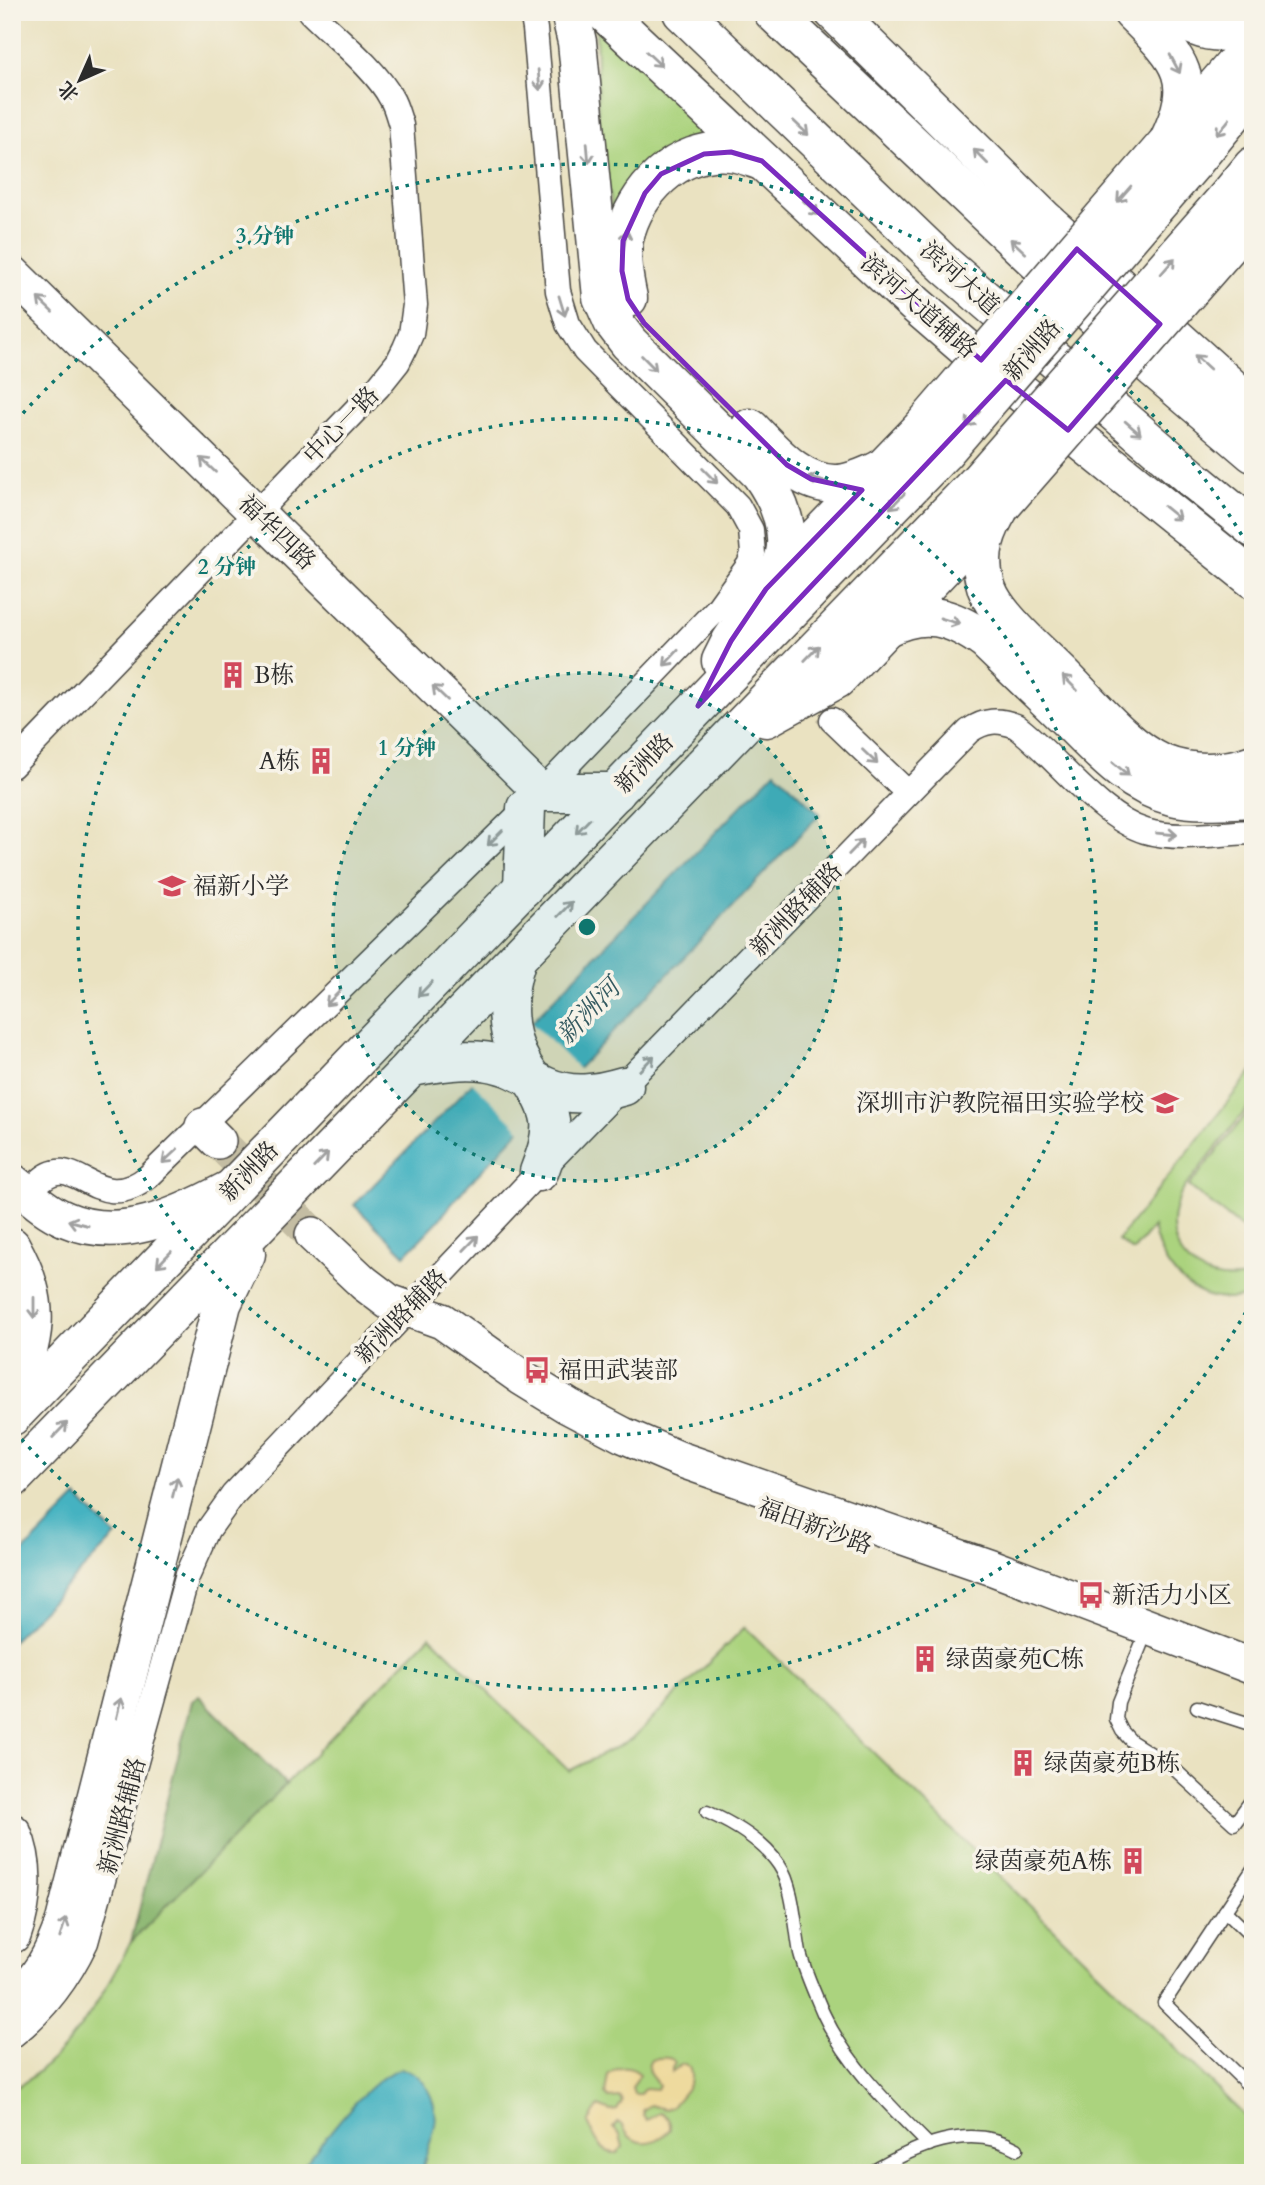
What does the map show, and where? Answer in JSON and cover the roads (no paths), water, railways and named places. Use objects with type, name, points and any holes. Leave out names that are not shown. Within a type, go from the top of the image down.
[{"type":"main road","points":[[570,12],[578,42],[602,298],[613,322],[629,343],[760,473],[775,494],[783,517],[786,541],[782,564],[731,641],[698,706]]},
{"type":"main road","name":"滨河大道辅路","points":[[604,12],[868,262],[967,349],[1253,579]]},
{"type":"main road","points":[[655,12],[774,101]]},
{"type":"main road","name":"滨河大道","points":[[682,12],[946,266],[1194,481],[1253,528]]},
{"type":"main road","points":[[773,12],[1109,330],[1253,453]]},
{"type":"main road","points":[[786,12],[858,92]]},
{"type":"main road","points":[[834,12],[1045,219],[1253,407]]},
{"type":"main road","points":[[868,12],[868,24],[880,58]]},
{"type":"main road","points":[[1132,12],[1161,41],[1179,67],[1185,91],[1180,117],[1181,153]]},
{"type":"main road","points":[[1174,12],[1202,30],[1222,32],[1253,26]]},
{"type":"main road","points":[[1181,153],[1253,43]]},
{"type":"main road","name":"新洲路","points":[[12,1416],[698,706],[1181,153],[1253,90]]},
{"type":"main road","points":[[762,161],[730,152],[704,154],[679,163],[661,174],[645,193],[631,217],[623,241],[622,271],[628,299],[644,323],[787,465],[811,480],[835,485],[858,480],[933,440]]},
{"type":"main road","points":[[731,737],[837,678],[885,628],[989,494],[1245,193]]},
{"type":"main road","points":[[766,589],[883,469]]},
{"type":"main road","points":[[989,494],[982,562],[988,592],[1008,621],[1123,735],[1152,758],[1176,768],[1201,771],[1227,770],[1253,764]]},
{"type":"main road","name":"新洲路","points":[[12,1479],[731,737],[989,494]]},
{"type":"main road","points":[[885,628],[904,619],[922,616],[944,618],[965,626],[986,641],[1117,766],[1142,784],[1170,795],[1188,798],[1207,800],[1253,797]]},
{"type":"main road","points":[[523,888],[533,800],[616,792]]},
{"type":"main road","points":[[517,958],[510,979],[500,1049],[517,1070],[532,1078],[562,1107]]},
{"type":"main road","points":[[411,1067],[468,1059],[500,1049]]},
{"type":"main road","points":[[539,1172],[562,1107],[589,1094],[624,1086]]},
{"type":"main road","points":[[12,2004],[45,1969],[54,1954],[65,1921],[222,1304],[243,1259],[274,1209]]},
{"type":"main road","points":[[12,1833],[19,1862],[21,1892],[12,1934]]},
{"type":"street","name":"中心一路","points":[[12,766],[390,374],[411,334],[415,305],[401,125],[391,97],[373,74],[310,12]]},
{"type":"street","points":[[235,1185],[167,1218],[119,1228],[96,1227],[65,1219],[37,1202],[25,1182],[60,1171],[70,1172],[102,1189],[132,1189],[210,1133],[533,800],[722,612],[753,554],[754,542],[746,518],[727,493],[598,365],[577,339],[562,308],[558,291],[535,29],[531,12]]},
{"type":"street","name":"福华四路","points":[[12,273],[248,521],[533,800]]},
{"type":"street","name":"福华四路","points":[[12,307],[248,521]]},
{"type":"street","points":[[832,720],[908,793]]},
{"type":"street","name":"新洲路辅路","points":[[12,2036],[37,2014],[63,1984],[86,1942],[180,1600],[197,1551],[208,1530],[248,1478],[406,1310],[969,731],[979,724],[991,721],[1003,721],[1016,726],[1098,801],[1138,828],[1164,834],[1253,832]]},
{"type":"street","name":"福田新沙路","points":[[313,1235],[389,1302],[442,1321],[498,1362],[568,1406],[656,1449],[993,1568],[1253,1667]]},
{"type":"street","points":[[12,1245],[24,1267],[34,1297],[34,1328],[26,1367],[12,1401]]},
{"type":"street","name":"福田新沙路","points":[[406,1310],[429,1334],[471,1363],[562,1422],[615,1451],[674,1476],[987,1587],[1253,1688]]},
{"type":"lane","points":[[1141,1645],[1118,1702],[1116,1718],[1122,1731],[1131,1741],[1166,1762],[1234,1824],[1253,1798]]},
{"type":"lane","points":[[1197,1707],[1253,1725]]},
{"type":"lane","points":[[707,1812],[743,1830],[779,1865],[792,1906],[801,1957],[823,2013],[848,2055],[876,2091],[929,2145]]},
{"type":"lane","points":[[1253,1869],[1164,2003],[1253,2090]]},
{"type":"lane","points":[[1225,1911],[1253,1938]]},
{"type":"lane","points":[[870,2173],[890,2161],[929,2145],[960,2137],[984,2136],[1005,2142],[1017,2149]]},
{"type":"water","name":"新洲河","points":[[775,771],[820,814],[464,1189],[405,1255],[354,1205]]},
{"type":"water","points":[[77,1497],[116,1536],[12,1641],[12,1563]]},
{"type":"water","points":[[402,2069],[414,2073],[422,2081],[433,2101],[436,2122],[422,2173],[298,2173],[361,2097],[390,2073]]},
{"type":"tunnel","points":[[747,637],[832,720]]},
{"type":"tunnel","points":[[218,1141],[313,1235]]},
{"type":"place","name":"B栋","points":[[233,675]]},
{"type":"place","name":"A栋","points":[[321,761]]},
{"type":"place","name":"福新小学","points":[[172,886]]},
{"type":"place","name":"深圳市沪教院福田实验学校","points":[[1165,1103]]},
{"type":"place","name":"福田武装部","points":[[537,1370]]},
{"type":"place","name":"新活力小区","points":[[1091,1595]]},
{"type":"place","name":"绿茵豪苑C栋","points":[[925,1659]]},
{"type":"place","name":"绿茵豪苑B栋","points":[[1023,1763]]},
{"type":"place","name":"绿茵豪苑A栋","points":[[1133,1861]]}]
